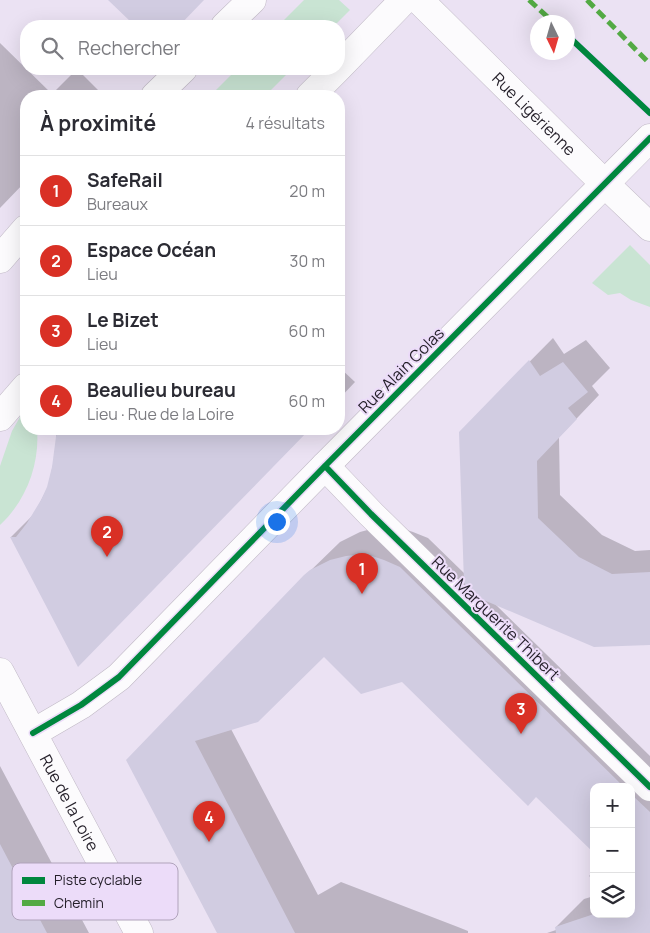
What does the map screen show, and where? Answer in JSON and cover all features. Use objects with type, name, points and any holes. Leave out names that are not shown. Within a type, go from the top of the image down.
[{"type":"street","points":[[231,20],[252,0]]},
{"type":"street","points":[[345,61],[404,0]]},
{"type":"street","name":"Rue Ligérienne","points":[[419,0],[650,227]]},
{"type":"street","points":[[161,90],[177,75]]},
{"type":"street","points":[[316,90],[331,75]]},
{"type":"street","name":"Rue Alain Colas","points":[[32,733],[81,704],[119,677],[650,138]]},
{"type":"street","points":[[0,259],[20,237]]},
{"type":"street","points":[[0,417],[20,394]]},
{"type":"street","name":"Rue Marguerite Thibert","points":[[325,466],[371,514],[650,787]]},
{"type":"street","name":"Rue de la Loire","points":[[0,672],[102,863]]},
{"type":"street","name":"Rue de la Loire","points":[[132,920],[139,933]]},
{"type":"green space","points":[[304,0],[339,0],[350,10],[340,20],[284,20]]},
{"type":"green space","points":[[231,75],[286,75],[271,90],[216,90]]},
{"type":"green space","points":[[630,245],[650,265],[650,307],[631,300],[620,293],[608,295],[592,283]]},
{"type":"green space","points":[[20,417],[20,435],[37,435],[36,455],[24,493],[17,505],[0,525],[0,466],[12,431]]},
{"type":"building","points":[[108,0],[204,0],[185,20],[129,20]]},
{"type":"building","points":[[529,360],[540,376],[563,362],[588,392],[568,408],[577,419],[537,461],[538,518],[579,557],[612,574],[650,572],[650,645],[594,647],[479,598],[464,583],[459,432]]},
{"type":"building","points":[[56,435],[304,435],[78,667],[10,537],[16,537],[41,500],[47,487]]},
{"type":"building","points":[[346,556],[372,556],[400,567],[620,783],[590,783],[590,849],[536,797],[528,806],[402,682],[361,694],[324,657],[258,722],[195,741],[295,933],[217,933],[126,760],[304,575],[330,560]]},
{"type":"building","points":[[635,798],[650,812],[650,933],[556,933],[555,927],[590,915],[590,918],[635,918]]},
{"type":"building","points":[[0,844],[12,867],[12,920],[40,920],[47,933],[0,933]]},
{"type":"marked path","points":[[529,0],[545,15]]},
{"type":"marked path","points":[[587,0],[650,64]]},
{"type":"cycle path","points":[[575,43],[650,113]]},
{"type":"cycle path","points":[[33,733],[81,705],[119,677],[650,138]]},
{"type":"cycle path","points":[[325,466],[371,514],[650,787]]},
{"type":"place","name":"Espace Océan","points":[[107,557]]},
{"type":"place","name":"SafeRail","points":[[362,594]]},
{"type":"place","name":"Le Bizet","points":[[521,734]]},
{"type":"place","name":"Beaulieu bureau","points":[[209,842]]}]
